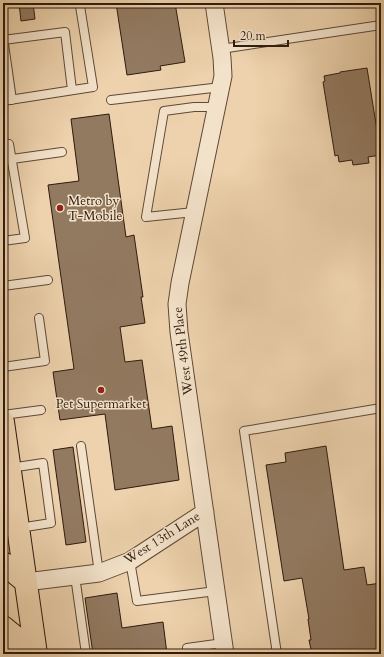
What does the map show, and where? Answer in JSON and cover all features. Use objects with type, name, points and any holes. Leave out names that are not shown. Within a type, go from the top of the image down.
[{"type":"main road","points":[[3,422],[36,654]]},
{"type":"main road","points":[[3,563],[26,582]]},
{"type":"main road","points":[[3,627],[14,636],[17,654]]},
{"type":"street","name":"West 49th Place","points":[[214,3],[221,49],[223,76],[194,212],[177,304],[179,332],[224,649]]},
{"type":"street","name":"West 13th Lane","points":[[26,582],[99,573],[130,560],[205,512]]},
{"type":"lane","points":[[3,101],[93,86],[80,6]]},
{"type":"lane","points":[[221,49],[381,25]]},
{"type":"lane","points":[[12,100],[3,39],[65,32],[72,90]]},
{"type":"lane","points":[[111,100],[221,87]]},
{"type":"lane","points":[[194,212],[146,217],[164,112],[194,107],[216,107]]},
{"type":"lane","points":[[3,145],[9,144],[25,238],[3,241]]},
{"type":"lane","points":[[12,159],[62,152]]},
{"type":"lane","points":[[3,286],[48,280]]},
{"type":"lane","points":[[3,366],[46,361],[39,318]]},
{"type":"lane","points":[[277,654],[244,431],[381,408]]},
{"type":"lane","points":[[3,415],[41,410]]},
{"type":"lane","points":[[81,446],[99,573]]},
{"type":"lane","points":[[10,468],[43,463],[51,524],[18,528]]},
{"type":"lane","points":[[130,560],[137,601],[216,592]]},
{"type":"lane","points":[[76,576],[86,654]]},
{"type":"lane","points":[[188,654],[187,648],[224,649]]},
{"type":"building","points":[[19,3],[33,3],[35,19],[21,21]]},
{"type":"building","points":[[116,3],[175,3],[185,62],[160,66],[161,70],[127,75]]},
{"type":"building","points":[[367,68],[381,155],[368,157],[369,163],[353,165],[352,160],[339,162],[338,155],[335,156],[323,82],[325,81],[324,76]]},
{"type":"building","points":[[109,114],[126,237],[134,235],[143,297],[141,297],[145,323],[120,327],[125,362],[142,360],[152,429],[172,426],[179,480],[115,490],[105,414],[60,420],[53,372],[74,369],[48,185],[79,181],[71,119]]},
{"type":"building","points":[[326,446],[344,570],[364,567],[367,585],[381,583],[381,654],[312,654],[309,640],[311,640],[309,619],[302,578],[284,581],[266,465],[286,462],[285,453]]},
{"type":"building","points":[[73,447],[86,542],[66,545],[53,450]]},
{"type":"building","points":[[117,593],[122,628],[163,622],[167,654],[93,654],[85,598]]},
{"type":"place","name":"Metro by T-Mobile","points":[[60,208]]},
{"type":"place","name":"Pet Supermarket","points":[[101,390]]}]
